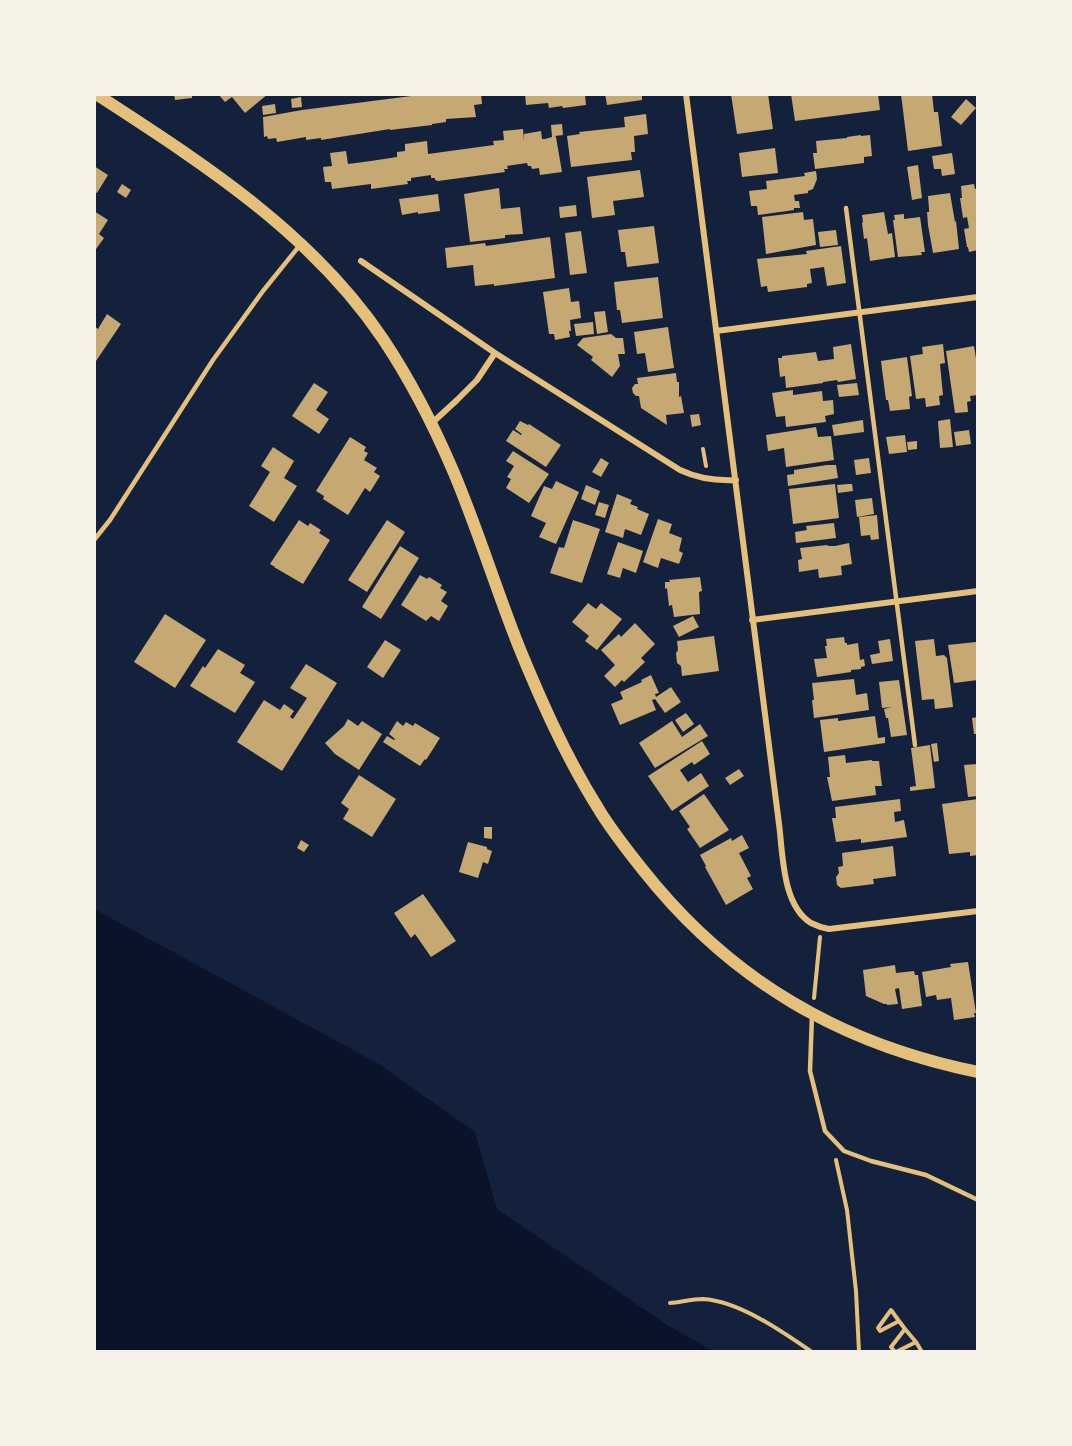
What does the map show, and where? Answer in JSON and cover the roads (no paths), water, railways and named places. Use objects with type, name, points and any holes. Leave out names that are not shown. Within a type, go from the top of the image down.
[{"type":"main road","points":[[96,94],[221,178],[262,210],[332,274],[358,304],[404,373],[431,423],[465,501],[507,616],[541,699],[570,759],[600,811],[663,894],[706,939],[738,966],[766,987],[812,1015],[884,1047],[978,1072]]},
{"type":"street","points":[[686,94],[752,620],[786,876],[792,900],[811,923],[829,929],[978,911]]},
{"type":"street","points":[[361,261],[495,352],[680,470],[707,479],[736,480]]},
{"type":"street","points":[[716,331],[978,297]]},
{"type":"street","points":[[431,423],[477,380],[495,352]]},
{"type":"street","points":[[752,620],[978,591]]},
{"type":"lane","points":[[846,208],[915,745]]},
{"type":"lane","points":[[94,540],[110,520],[213,360],[263,291],[301,244]]},
{"type":"lane","points":[[812,1015],[810,1071],[825,1131],[844,1151],[871,1161],[926,1175],[978,1200]]},
{"type":"water","points":[[94,909],[379,1064],[475,1132],[497,1209],[669,1326],[713,1351],[95,1351]]}]
